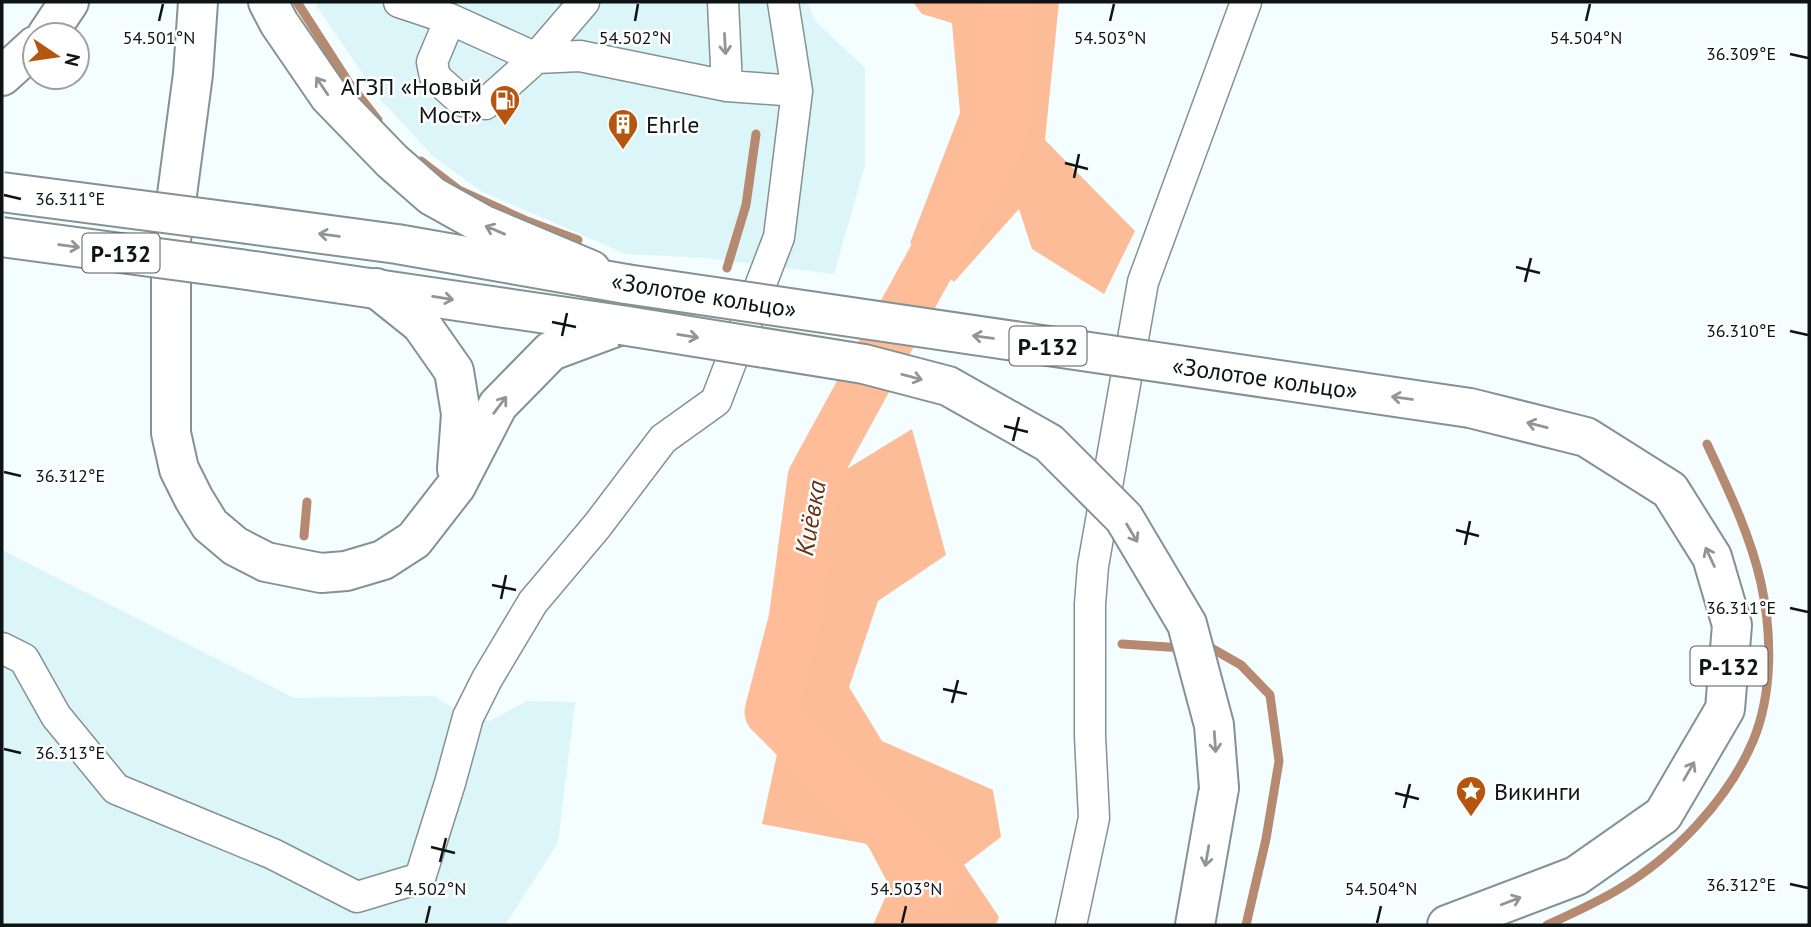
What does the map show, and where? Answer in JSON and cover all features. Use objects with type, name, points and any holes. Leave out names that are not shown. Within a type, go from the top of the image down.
[{"type":"main road","points":[[56,21],[69,2]]},
{"type":"main road","points":[[198,2],[193,74],[171,240],[171,433],[179,469],[194,499],[210,525],[235,546],[266,562],[321,573],[346,571],[383,560],[414,540],[456,486],[498,405],[551,351],[621,325]]},
{"type":"main road","points":[[268,2],[328,96],[392,161],[432,195],[484,225],[626,284]]},
{"type":"main road","points":[[2,76],[21,59]]},
{"type":"main road","name":"«Золотое кольцо»","points":[[2,192],[397,244],[626,284],[1470,408],[1586,437],[1670,491],[1712,557],[1732,625],[1725,709],[1663,815],[1576,876],[1447,925]]},
{"type":"main road","name":"Р-132","points":[[2,237],[376,288],[621,325]]},
{"type":"main road","points":[[376,288],[421,324],[454,371],[461,414],[456,486]]},
{"type":"main road","name":"«Золотое кольцо»","points":[[621,325],[864,364],[948,386],[1049,443],[1124,518],[1187,624],[1214,725],[1219,788],[1195,925]]},
{"type":"street","points":[[399,2],[450,19],[536,58],[580,56],[727,86],[797,91]]},
{"type":"street","points":[[450,19],[432,62],[435,77],[462,100],[485,104],[536,58],[584,2]]},
{"type":"street","points":[[723,2],[727,86]]},
{"type":"street","points":[[2,648],[24,659],[55,716],[116,789],[273,854],[357,897],[420,878],[468,717],[487,679],[533,602],[597,526],[663,439],[716,401],[779,237],[797,91],[783,2]]},
{"type":"street","points":[[1071,925],[1094,818],[1090,737],[1090,604],[1093,566],[1143,282],[1246,2]]},
{"type":"shaded area","points":[[314,2],[808,2],[814,20],[865,68],[865,165],[834,274],[706,258],[626,254],[481,191],[434,157],[379,98]]},
{"type":"shaded area","points":[[913,2],[1059,2],[1045,140],[1135,231],[1104,294],[1032,249],[1019,209],[954,282],[910,243],[960,113],[952,23],[922,14]]},
{"type":"shaded area","points":[[912,429],[946,555],[878,601],[849,687],[882,741],[993,790],[1001,837],[964,865],[999,917],[996,925],[873,925],[890,887],[867,844],[762,824],[837,475]]},
{"type":"shaded area","points":[[2,550],[294,698],[434,696],[468,717],[490,721],[527,701],[575,702],[558,843],[505,925],[2,925]]},
{"type":"waterway","points":[[297,2],[349,83],[378,120]]},
{"type":"waterway","name":"Киёвка","points":[[919,925],[932,874],[770,712],[794,620],[813,478],[1001,134],[1007,2]]},
{"type":"waterway","points":[[727,268],[746,205],[756,134]]},
{"type":"waterway","points":[[421,161],[459,190],[527,221],[578,240]]},
{"type":"waterway","points":[[1547,925],[1592,904],[1640,876],[1679,843],[1714,805],[1729,784],[1742,763],[1760,722],[1769,663],[1765,602],[1745,529],[1707,444]]},
{"type":"waterway","points":[[304,536],[307,502]]},
{"type":"waterway","points":[[1122,644],[1183,648]]},
{"type":"waterway","points":[[1204,649],[1213,649],[1241,665],[1270,695],[1279,761],[1266,839],[1246,925]]},
{"type":"place","name":"АГЗП «Новый Мост»","points":[[505,127]]},
{"type":"place","name":"Ehrle","points":[[623,151]]},
{"type":"place","name":"Викинги","points":[[1471,818]]}]
